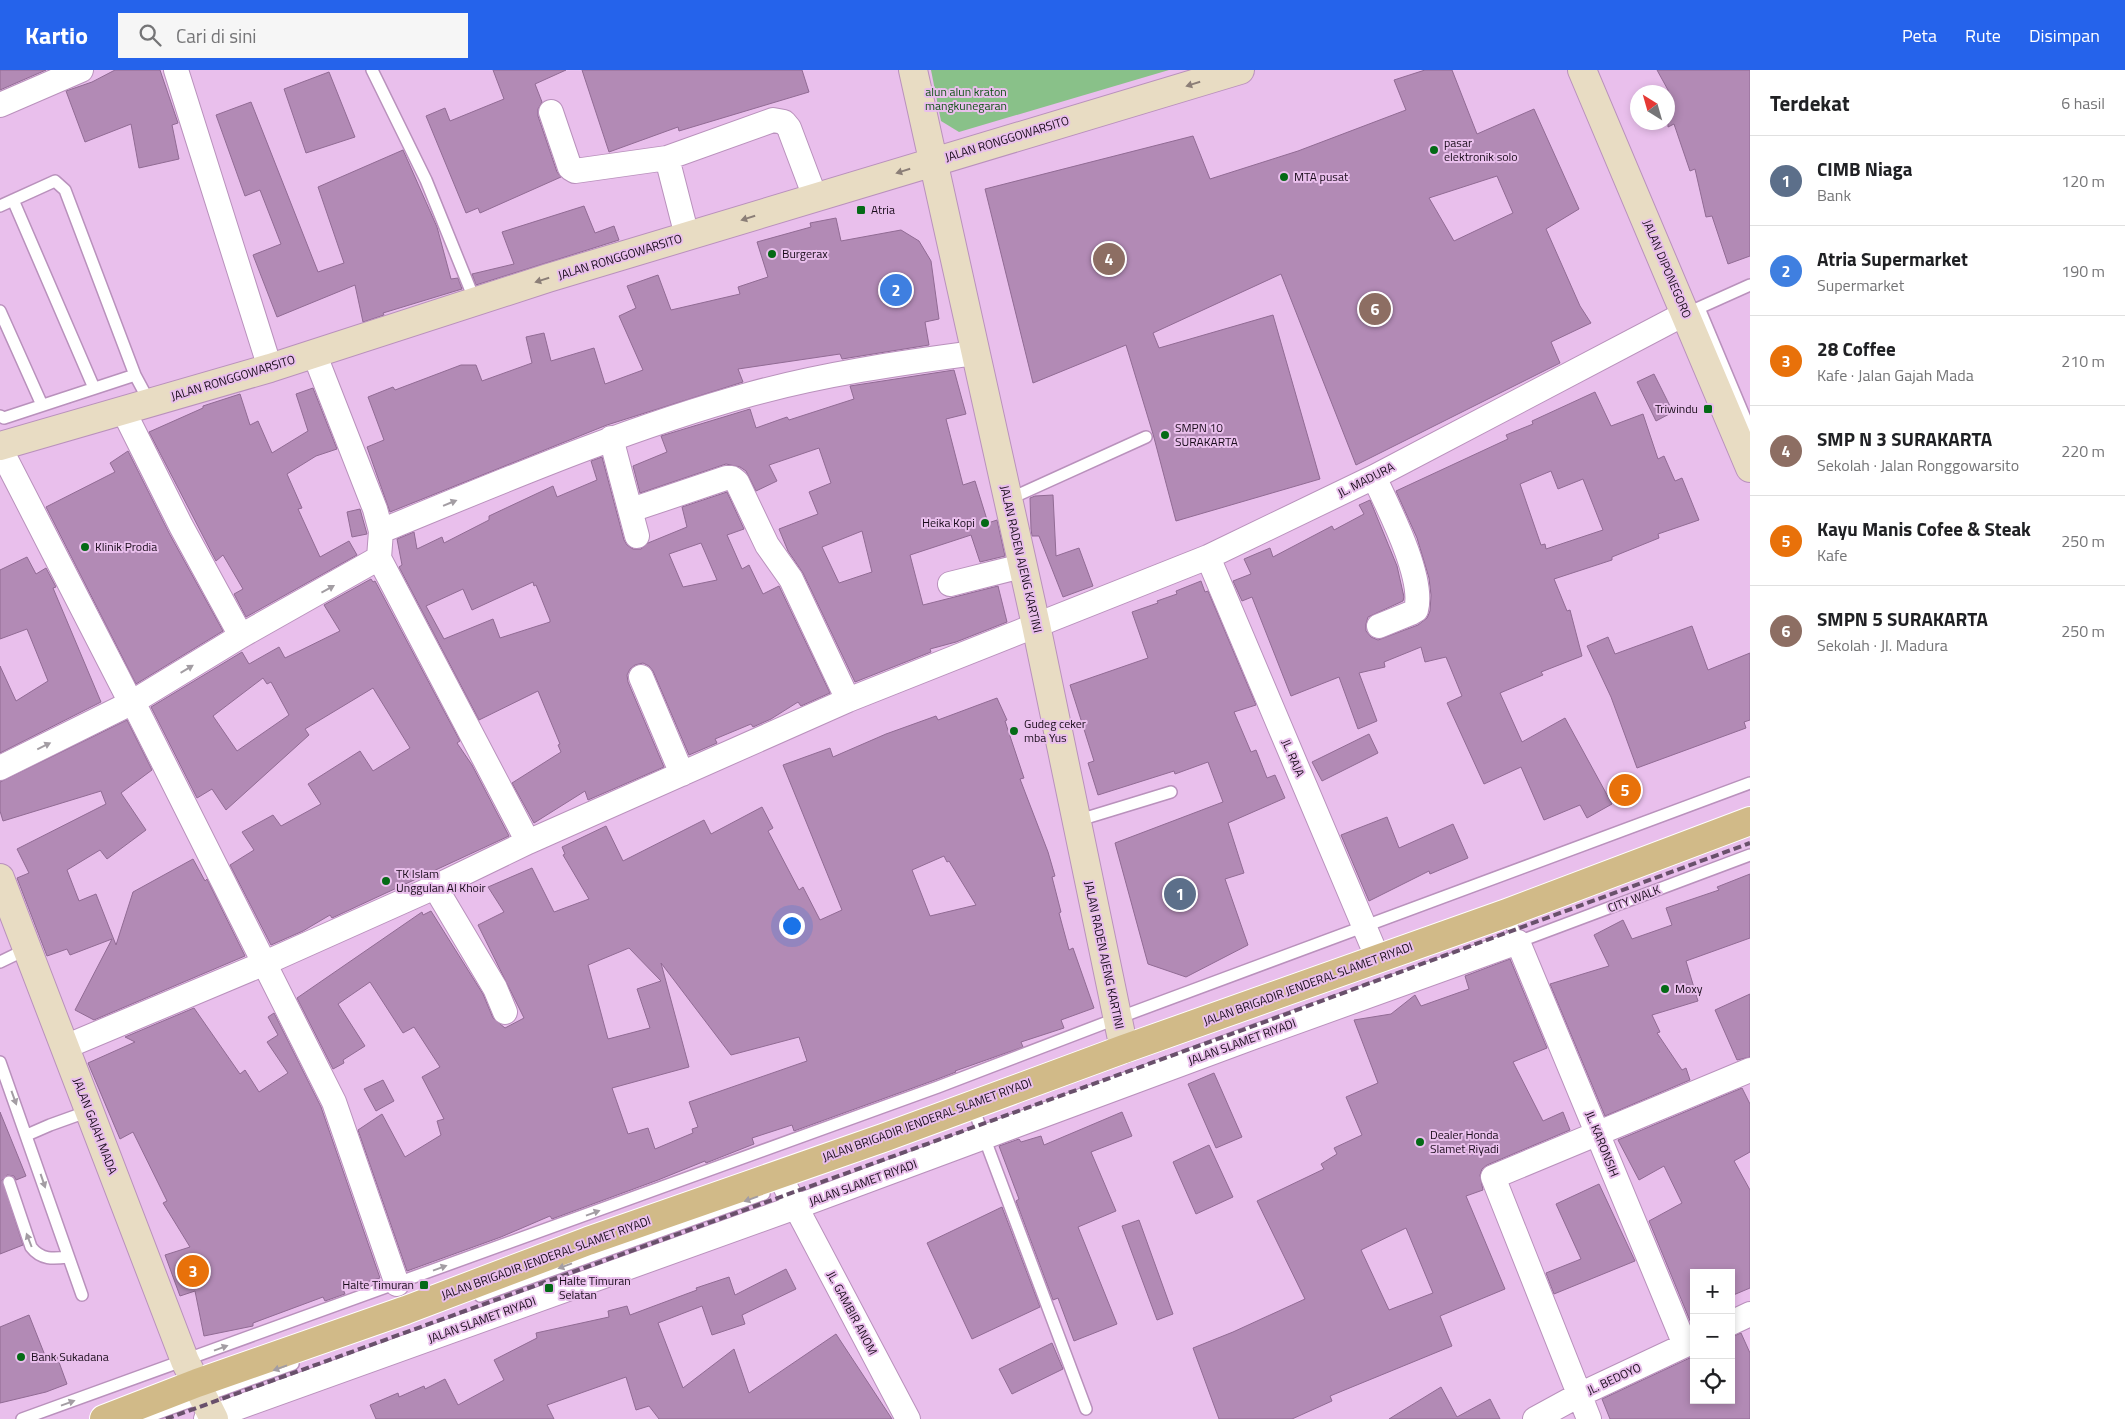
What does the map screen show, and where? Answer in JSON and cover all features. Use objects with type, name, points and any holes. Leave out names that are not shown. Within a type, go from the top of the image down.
[{"type":"main road","name":"JALAN RADEN AJENG KARTINI","points":[[912,70],[931,162],[1036,625],[1124,1049]]},
{"type":"main road","name":"JALAN RONGGOWARSITO","points":[[0,447],[270,368],[475,301],[1240,70]]},
{"type":"main road","name":"JALAN DIPONEGORO","points":[[1582,70],[1693,310],[1748,445]]},
{"type":"main road","name":"JALAN BRIGADIR JENDERAL SLAMET RIYADI","points":[[104,1419],[200,1397],[402,1297],[786,1181],[883,1138],[977,1119],[1124,1049],[1378,959],[1512,926],[1750,821]]},
{"type":"main road","name":"JALAN GAJAH MADA","points":[[0,878],[200,1397]]},
{"type":"street","points":[[0,105],[81,70]]},
{"type":"street","points":[[176,70],[270,368]]},
{"type":"street","points":[[551,112],[570,168],[575,171],[667,158],[772,120],[784,122],[789,128],[815,198]]},
{"type":"street","points":[[667,158],[687,236]]},
{"type":"street","name":"JL. MADURA","points":[[65,1047],[265,963],[435,887],[528,842],[848,700],[1208,557],[1374,477],[1693,310]]},
{"type":"street","points":[[314,353],[381,531],[379,558],[528,842]]},
{"type":"street","points":[[381,531],[611,438],[677,416],[779,388],[860,369],[974,353]]},
{"type":"street","points":[[123,410],[181,526],[241,636]]},
{"type":"street","points":[[611,438],[637,536]]},
{"type":"street","points":[[0,447],[132,702],[334,1102],[402,1297]]},
{"type":"street","points":[[1374,477],[1404,544],[1415,582],[1417,606],[1416,610],[1411,613],[1379,626]]},
{"type":"street","points":[[631,510],[726,478],[732,478],[737,482],[765,541],[791,579],[848,700]]},
{"type":"street","name":"JL. RAJA","points":[[1208,557],[1378,959]]},
{"type":"street","points":[[0,768],[132,702],[241,636],[379,558]]},
{"type":"street","points":[[950,584],[1022,566]]},
{"type":"street","points":[[641,677],[682,774]]},
{"type":"street","points":[[435,887],[498,992],[505,1012]]},
{"type":"street","name":"JALAN SLAMET RIYADI","points":[[200,1397],[796,1207],[977,1119],[1251,1038],[1512,926]]},
{"type":"street","name":"JL. KARONSIH","points":[[1512,926],[1598,1134],[1689,1343]]},
{"type":"street","points":[[1242,1007],[1251,1038]]},
{"type":"street","points":[[1589,1419],[1493,1177],[1750,1070]]},
{"type":"street","name":"JL. GAMBIR ANOM","points":[[786,1181],[796,1207],[908,1419]]},
{"type":"street","points":[[1735,1321],[1750,1314]]},
{"type":"street","name":"JL. BEDOYO","points":[[1535,1419],[1579,1395],[1689,1343]]},
{"type":"lane","points":[[372,70],[426,180],[475,301]]},
{"type":"lane","points":[[0,206],[55,181],[65,190],[135,375],[150,403]]},
{"type":"lane","points":[[13,200],[94,388]]},
{"type":"lane","points":[[1693,310],[1750,285]]},
{"type":"lane","points":[[0,311],[42,406]]},
{"type":"lane","points":[[0,416],[4,418],[135,375]]},
{"type":"lane","points":[[1007,500],[1146,437]]},
{"type":"lane","points":[[402,1297],[1118,1018],[1750,783]]},
{"type":"lane","points":[[1076,821],[1171,792]]},
{"type":"lane","points":[[1328,989],[1512,926],[1713,848]]},
{"type":"lane","name":"CITY WALK","points":[[1512,926],[1750,855]]},
{"type":"lane","points":[[0,962],[27,949]]},
{"type":"lane","points":[[0,1062],[82,1295]]},
{"type":"lane","points":[[27,1135],[50,1124],[89,1111]]},
{"type":"lane","points":[[977,1119],[1086,1409]]},
{"type":"lane","points":[[467,1301],[786,1181]]},
{"type":"lane","points":[[9,1182],[32,1247],[38,1255],[53,1259],[68,1257]]},
{"type":"lane","points":[[142,1419],[308,1358]]},
{"type":"lane","points":[[22,1419],[200,1397]]},
{"type":"green space","name":"alun alun kraton mangkunegaran","points":[[931,70],[1169,70],[959,132],[941,121]]},
{"type":"building","points":[[0,70],[46,70],[0,90]]},
{"type":"building","points":[[115,70],[160,70],[178,123],[172,125],[179,159],[139,168],[131,124],[85,142],[66,91],[92,82]]},
{"type":"building","points":[[493,70],[566,70],[535,84],[542,102],[538,109],[538,116],[557,172],[561,177],[480,213],[478,208],[466,213],[426,116],[445,108],[450,121],[504,99]]},
{"type":"building","points":[[582,70],[802,70],[809,92],[679,131],[678,127],[609,152]]},
{"type":"building","points":[[1425,70],[1452,70],[1477,134],[1534,109],[1579,209],[1546,229],[1580,306],[1591,323],[1551,342],[1560,363],[1356,465],[1281,274],[1153,333],[1159,348],[1273,315],[1320,479],[1176,521],[1153,434],[1126,345],[1033,383],[985,189],[1193,136],[1210,179],[1298,151],[1406,110],[1394,80]],"holes":[[[1497,176],[1513,213],[1454,241],[1429,198]]]},
{"type":"building","points":[[1657,70],[1750,70],[1750,256],[1728,264],[1712,216],[1706,217],[1695,169],[1690,171],[1675,127],[1675,85],[1665,85]]},
{"type":"building","points":[[329,72],[355,137],[306,153],[284,89]]},
{"type":"building","points":[[251,102],[318,272],[344,263],[318,187],[403,150],[437,227],[451,279],[458,278],[462,289],[383,313],[384,315],[363,322],[355,285],[277,317],[253,255],[281,244],[260,190],[245,196],[216,115]]},
{"type":"building","points":[[584,206],[595,233],[614,226],[619,240],[476,285],[472,274],[514,264],[502,232]]},
{"type":"building","points":[[836,218],[841,241],[901,230],[919,241],[931,261],[939,319],[925,322],[929,345],[842,359],[840,354],[738,369],[743,382],[607,425],[390,512],[367,447],[384,440],[368,397],[393,387],[395,390],[461,365],[476,365],[482,381],[532,363],[526,337],[544,333],[551,361],[594,348],[605,384],[643,370],[619,316],[636,308],[627,286],[658,275],[671,310],[740,294],[738,287],[768,277],[757,242],[811,227],[810,223]]},
{"type":"building","points":[[954,370],[966,414],[946,419],[963,485],[975,481],[988,523],[997,520],[1005,556],[980,562],[971,535],[910,555],[923,605],[998,586],[1007,622],[956,642],[930,649],[931,652],[855,682],[803,573],[788,551],[779,529],[818,514],[809,492],[831,483],[819,448],[769,465],[777,481],[756,491],[746,471],[740,467],[726,464],[640,493],[633,466],[667,452],[661,436],[750,409],[756,428],[787,417],[789,420],[854,399],[850,386]],"holes":[[[862,531],[872,572],[839,583],[822,547]]]},
{"type":"building","points":[[1654,374],[1673,412],[1656,421],[1637,382]]},
{"type":"building","points":[[313,388],[337,449],[316,456],[287,474],[302,508],[298,509],[320,557],[349,541],[357,555],[246,617],[234,594],[243,589],[223,555],[216,561],[149,432],[203,408],[203,406],[240,394],[250,425],[258,421],[272,453],[308,431],[296,394]]},
{"type":"building","points":[[1595,392],[1611,426],[1643,414],[1658,459],[1664,456],[1675,481],[1682,478],[1699,520],[1658,534],[1659,538],[1612,557],[1612,560],[1554,579],[1567,611],[1570,610],[1582,656],[1541,672],[1543,675],[1500,693],[1522,742],[1565,718],[1612,804],[1587,818],[1580,805],[1544,820],[1521,767],[1484,784],[1447,703],[1462,696],[1446,657],[1425,662],[1421,647],[1384,662],[1385,667],[1359,673],[1377,721],[1358,729],[1339,677],[1291,696],[1252,597],[1242,601],[1233,581],[1251,574],[1244,559],[1270,548],[1273,557],[1332,526],[1334,530],[1364,514],[1359,505],[1370,500],[1397,566],[1404,597],[1403,601],[1368,617],[1366,631],[1371,637],[1378,640],[1418,625],[1427,618],[1430,611],[1429,578],[1417,538],[1396,491],[1508,439],[1506,435],[1533,424],[1532,421]],"holes":[[[1551,471],[1558,489],[1583,479],[1603,530],[1546,549],[1545,544],[1541,545],[1520,484]]]},
{"type":"building","points":[[128,451],[169,533],[223,631],[136,684],[46,507],[115,472],[110,463]]},
{"type":"building","points":[[602,457],[624,540],[633,549],[641,549],[648,543],[687,527],[682,507],[727,492],[744,529],[727,535],[742,569],[749,565],[763,594],[779,586],[830,693],[801,706],[798,702],[771,719],[753,727],[751,724],[715,739],[717,743],[689,755],[653,671],[643,663],[635,665],[627,675],[628,682],[664,767],[588,800],[585,791],[534,823],[512,783],[561,752],[558,745],[560,744],[538,691],[479,720],[399,567],[402,565],[397,539],[414,532],[417,549],[442,537],[444,543],[489,520],[489,516],[553,486],[557,497],[597,480],[591,461]],"holes":[[[701,543],[717,580],[683,587],[669,554]],[[533,582],[534,586],[536,585],[550,622],[500,638],[493,619],[444,639],[426,606],[463,589],[472,610]]]},
{"type":"building","points":[[1053,495],[1056,556],[1079,548],[1093,586],[1063,597],[1039,536],[1032,536],[1031,529],[1030,498]]},
{"type":"building","points":[[360,509],[367,534],[352,537],[347,512]]},
{"type":"building","points":[[27,557],[36,574],[46,568],[56,587],[53,588],[101,702],[0,753],[0,666],[16,701],[48,681],[27,629],[0,639],[0,570]]},
{"type":"building","points":[[371,579],[373,582],[375,581],[460,741],[457,743],[472,765],[509,836],[332,918],[330,915],[303,931],[271,945],[230,865],[254,850],[242,832],[273,815],[281,826],[321,804],[308,784],[360,751],[373,771],[410,748],[373,688],[305,729],[309,735],[226,810],[212,789],[197,798],[151,707],[242,652],[249,664],[279,647],[285,658],[340,631],[324,605]],"holes":[[[263,678],[267,684],[271,682],[289,715],[237,751],[213,716]]]},
{"type":"building","points":[[1201,581],[1205,592],[1208,591],[1256,705],[1234,712],[1251,752],[1256,750],[1267,778],[1275,775],[1285,798],[1228,823],[1244,873],[1225,879],[1248,945],[1186,977],[1148,964],[1115,843],[1223,802],[1208,762],[1175,774],[1174,771],[1098,795],[1088,763],[1094,761],[1070,685],[1148,658],[1132,612],[1158,603],[1157,601],[1177,594],[1176,591]]},
{"type":"building","points":[[1692,626],[1708,670],[1750,653],[1750,720],[1744,722],[1746,728],[1637,768],[1611,697],[1587,646],[1608,637],[1615,654]]},
{"type":"building","points":[[997,698],[1007,720],[1005,721],[1024,778],[1020,779],[1048,852],[1055,876],[1052,877],[1069,950],[1073,948],[1094,1008],[1061,1020],[1064,1028],[1021,1042],[1023,1047],[794,1131],[792,1125],[752,1138],[754,1144],[706,1163],[705,1161],[552,1219],[550,1216],[501,1237],[407,1271],[358,1130],[382,1114],[405,1157],[441,1135],[437,1121],[444,1119],[422,1077],[440,1067],[414,1027],[403,1033],[370,982],[338,1004],[365,1046],[343,1060],[344,1063],[333,1069],[297,998],[422,912],[423,915],[431,911],[483,994],[493,1018],[505,1028],[524,1018],[478,925],[504,912],[488,887],[532,868],[554,912],[589,899],[563,855],[565,854],[562,847],[606,826],[623,861],[704,820],[711,834],[762,807],[773,828],[768,831],[799,890],[803,887],[820,920],[842,910],[783,765],[830,748],[833,757],[886,734],[936,716],[938,720]],"holes":[[[944,856],[976,905],[930,916],[912,870]],[[629,948],[661,981],[637,989],[650,1028],[608,1039],[588,965]],[[661,963],[731,1055],[799,1037],[807,1061],[689,1102],[698,1127],[692,1129],[693,1133],[655,1149],[648,1128],[628,1134],[612,1088],[689,1067]]]},
{"type":"building","points":[[127,720],[152,770],[121,793],[146,830],[107,859],[100,850],[67,870],[79,901],[96,894],[116,945],[133,892],[193,859],[205,881],[207,879],[245,956],[94,1020],[75,1010],[112,939],[70,955],[67,949],[47,956],[17,878],[29,873],[17,849],[106,804],[101,791],[3,821],[0,811],[0,782]]},
{"type":"building","points":[[1369,734],[1378,753],[1322,781],[1312,762]]},
{"type":"building","points":[[1387,817],[1399,848],[1453,824],[1468,858],[1430,874],[1429,871],[1369,901],[1341,835]]},
{"type":"building","points":[[1750,874],[1750,938],[1686,961],[1698,1001],[1652,1015],[1660,1032],[1657,1033],[1682,1070],[1686,1068],[1690,1080],[1605,1116],[1550,984],[1609,966],[1594,935],[1623,920],[1632,939],[1672,925],[1666,908],[1719,890],[1717,887]]},
{"type":"building","points":[[1510,959],[1547,1048],[1513,1062],[1543,1121],[1563,1112],[1570,1130],[1487,1165],[1482,1169],[1480,1175],[1483,1190],[1466,1196],[1505,1289],[1440,1316],[1452,1346],[1330,1396],[1332,1401],[1292,1419],[1219,1419],[1193,1348],[1305,1299],[1257,1201],[1324,1169],[1321,1164],[1337,1154],[1334,1148],[1362,1135],[1346,1097],[1378,1083],[1354,1020],[1391,1014],[1415,995],[1421,1006],[1469,989],[1465,976]],"holes":[[[1406,1228],[1433,1293],[1389,1310],[1361,1250]]]},
{"type":"building","points":[[1750,994],[1750,1057],[1737,1060],[1715,1010]]},
{"type":"building","points":[[194,1008],[240,1074],[245,1070],[259,1092],[288,1073],[267,1042],[278,1035],[268,1017],[274,1013],[321,1107],[380,1278],[343,1289],[345,1294],[325,1301],[323,1297],[253,1323],[253,1326],[204,1336],[195,1291],[180,1296],[165,1255],[190,1247],[163,1203],[167,1201],[133,1132],[120,1139],[88,1063],[135,1042],[125,1037]]},
{"type":"building","points":[[1214,1073],[1242,1137],[1216,1148],[1188,1084]]},
{"type":"building","points":[[383,1080],[394,1101],[376,1111],[364,1089]]},
{"type":"building","points":[[1742,1088],[1750,1104],[1750,1152],[1734,1161],[1750,1190],[1750,1288],[1735,1294],[1735,1269],[1690,1269],[1690,1321],[1649,1221],[1682,1203],[1664,1166],[1639,1180],[1618,1140]]},
{"type":"building","points":[[0,1112],[26,1176],[16,1180],[14,1176],[7,1175],[2,1180],[23,1245],[0,1254]]},
{"type":"building","points":[[1122,1112],[1132,1136],[1091,1152],[1116,1211],[1078,1227],[1117,1324],[1074,1341],[1058,1298],[1053,1300],[1016,1201],[1019,1199],[999,1146],[1019,1139],[1021,1142],[1041,1136],[1044,1145]]},
{"type":"building","points":[[1209,1145],[1233,1197],[1196,1214],[1173,1162]]},
{"type":"building","points":[[1599,1184],[1635,1261],[1554,1294],[1546,1273],[1581,1259],[1556,1204]]},
{"type":"building","points":[[1002,1207],[1040,1307],[972,1339],[927,1243]]},
{"type":"building","points":[[1139,1220],[1173,1314],[1157,1320],[1122,1226]]},
{"type":"building","points":[[786,1269],[796,1289],[742,1315],[745,1324],[712,1335],[702,1306],[658,1323],[683,1388],[734,1349],[749,1393],[836,1334],[892,1419],[659,1419],[649,1406],[636,1410],[626,1377],[547,1405],[554,1419],[376,1419],[370,1405],[398,1393],[399,1397],[424,1386],[425,1389],[445,1379],[458,1405],[504,1380],[494,1360],[537,1338],[536,1333],[609,1317],[608,1311],[627,1306],[630,1315],[697,1290],[696,1288],[729,1277],[735,1295]]},
{"type":"building","points":[[29,1315],[46,1358],[56,1354],[67,1384],[46,1392],[0,1403],[0,1327]]},
{"type":"building","points":[[1741,1333],[1750,1353],[1750,1419],[1610,1419],[1602,1399],[1690,1358],[1690,1404],[1735,1404],[1735,1335]]},
{"type":"building","points":[[1052,1343],[1063,1369],[1012,1394],[999,1369]]},
{"type":"building","points":[[1441,1387],[1457,1417],[1490,1399],[1500,1419],[1389,1419]]},
{"type":"railway","points":[[166,1419],[1248,1028],[1750,843]]},
{"type":"place","name":"pasar elektronik solo","points":[[1434,150]]},
{"type":"place","name":"MTA pusat","points":[[1284,177]]},
{"type":"place","name":"Atria","points":[[861,210]]},
{"type":"place","name":"Burgerax","points":[[772,254]]},
{"type":"place","name":"SMP N 3 SURAKARTA","points":[[1109,259]]},
{"type":"place","name":"Atria Supermarket","points":[[896,290]]},
{"type":"place","name":"SMPN 5 SURAKARTA","points":[[1375,309]]},
{"type":"place","name":"Triwindu","points":[[1708,409]]},
{"type":"place","name":"SMPN 10 SURAKARTA","points":[[1165,435]]},
{"type":"place","name":"Heika Kopi","points":[[985,523]]},
{"type":"place","name":"Klinik Prodia","points":[[85,547]]},
{"type":"place","name":"Gudeg ceker mba Yus","points":[[1014,731]]},
{"type":"place","name":"Kayu Manis Cofee & Steak","points":[[1625,790]]},
{"type":"place","name":"TK Islam Unggulan Al Khoir","points":[[386,881]]},
{"type":"place","name":"CIMB Niaga","points":[[1180,894]]},
{"type":"place","name":"Moxy","points":[[1665,989]]},
{"type":"place","name":"Dealer Honda Slamet Riyadi","points":[[1420,1142]]},
{"type":"place","name":"28 Coffee","points":[[193,1271]]},
{"type":"place","name":"Halte Timuran","points":[[424,1285]]},
{"type":"place","name":"Halte Timuran Selatan","points":[[549,1288]]},
{"type":"place","name":"Bank Sukadana","points":[[21,1357]]}]
